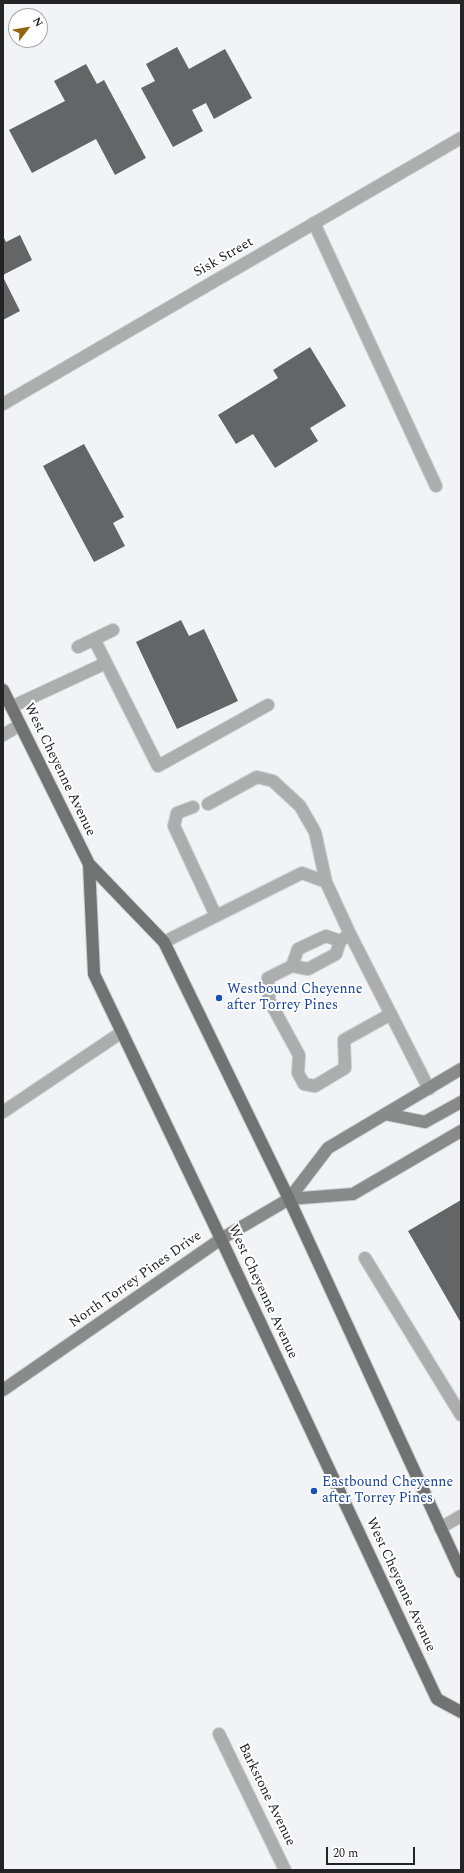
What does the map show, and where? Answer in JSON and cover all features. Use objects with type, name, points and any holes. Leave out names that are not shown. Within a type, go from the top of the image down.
[{"type":"main road","name":"West Cheyenne Avenue","points":[[3,690],[89,864],[164,942],[289,1199],[461,1572]]},
{"type":"main road","name":"West Cheyenne Avenue","points":[[89,864],[94,974],[221,1239],[437,1699],[461,1712]]},
{"type":"main road","name":"North Torrey Pines Drive","points":[[5,1385],[221,1239],[289,1199],[328,1148],[461,1069]]},
{"type":"main road","points":[[386,1114],[425,1122],[461,1102]]},
{"type":"main road","name":"North Torrey Pines Drive","points":[[289,1199],[353,1194],[461,1131]]},
{"type":"street","name":"Sisk Street","points":[[3,404],[461,138]]},
{"type":"street","points":[[314,223],[436,486]]},
{"type":"street","points":[[78,647],[112,630]]},
{"type":"street","points":[[94,639],[158,766],[268,705]]},
{"type":"street","points":[[11,707],[106,663]]},
{"type":"street","points":[[3,735],[20,725]]},
{"type":"street","points":[[208,804],[257,777],[274,781],[300,806],[315,832],[326,882],[350,934],[429,1088]]},
{"type":"street","points":[[193,807],[177,813],[174,826],[216,916]]},
{"type":"street","points":[[164,942],[302,873],[326,882]]},
{"type":"street","points":[[350,934],[340,941],[336,954],[308,969],[292,966],[268,978],[269,1000],[298,1055],[298,1073],[304,1084],[315,1086],[345,1068],[344,1040],[391,1014]]},
{"type":"street","points":[[292,966],[298,949],[326,936],[340,941]]},
{"type":"street","points":[[3,1112],[122,1032]]},
{"type":"street","points":[[365,1258],[461,1415]]},
{"type":"street","points":[[440,1528],[461,1516]]},
{"type":"street","name":"Barkstone Avenue","points":[[219,1734],[285,1870]]},
{"type":"building","points":[[177,47],[189,69],[225,49],[252,98],[214,119],[206,103],[192,110],[203,131],[173,147],[141,88],[155,81],[146,64]]},
{"type":"building","points":[[86,64],[97,84],[104,80],[146,158],[115,175],[96,139],[32,173],[9,130],[65,101],[54,81]]},
{"type":"building","points":[[20,235],[32,260],[3,275],[3,236],[6,242]]},
{"type":"building","points":[[3,277],[20,311],[3,320]]},
{"type":"building","points":[[310,347],[346,406],[310,428],[318,441],[275,468],[253,434],[236,444],[218,415],[278,378],[273,370]]},
{"type":"building","points":[[84,444],[124,517],[113,523],[125,546],[94,562],[43,466]]},
{"type":"building","points":[[181,620],[189,636],[204,629],[238,701],[177,729],[136,642]]},
{"type":"building","points":[[461,1200],[461,1323],[408,1231]]},
{"type":"place","name":"Westbound Cheyenne after Torrey Pines","points":[[219,998]]},
{"type":"place","name":"Eastbound Cheyenne after Torrey Pines","points":[[314,1491]]}]
